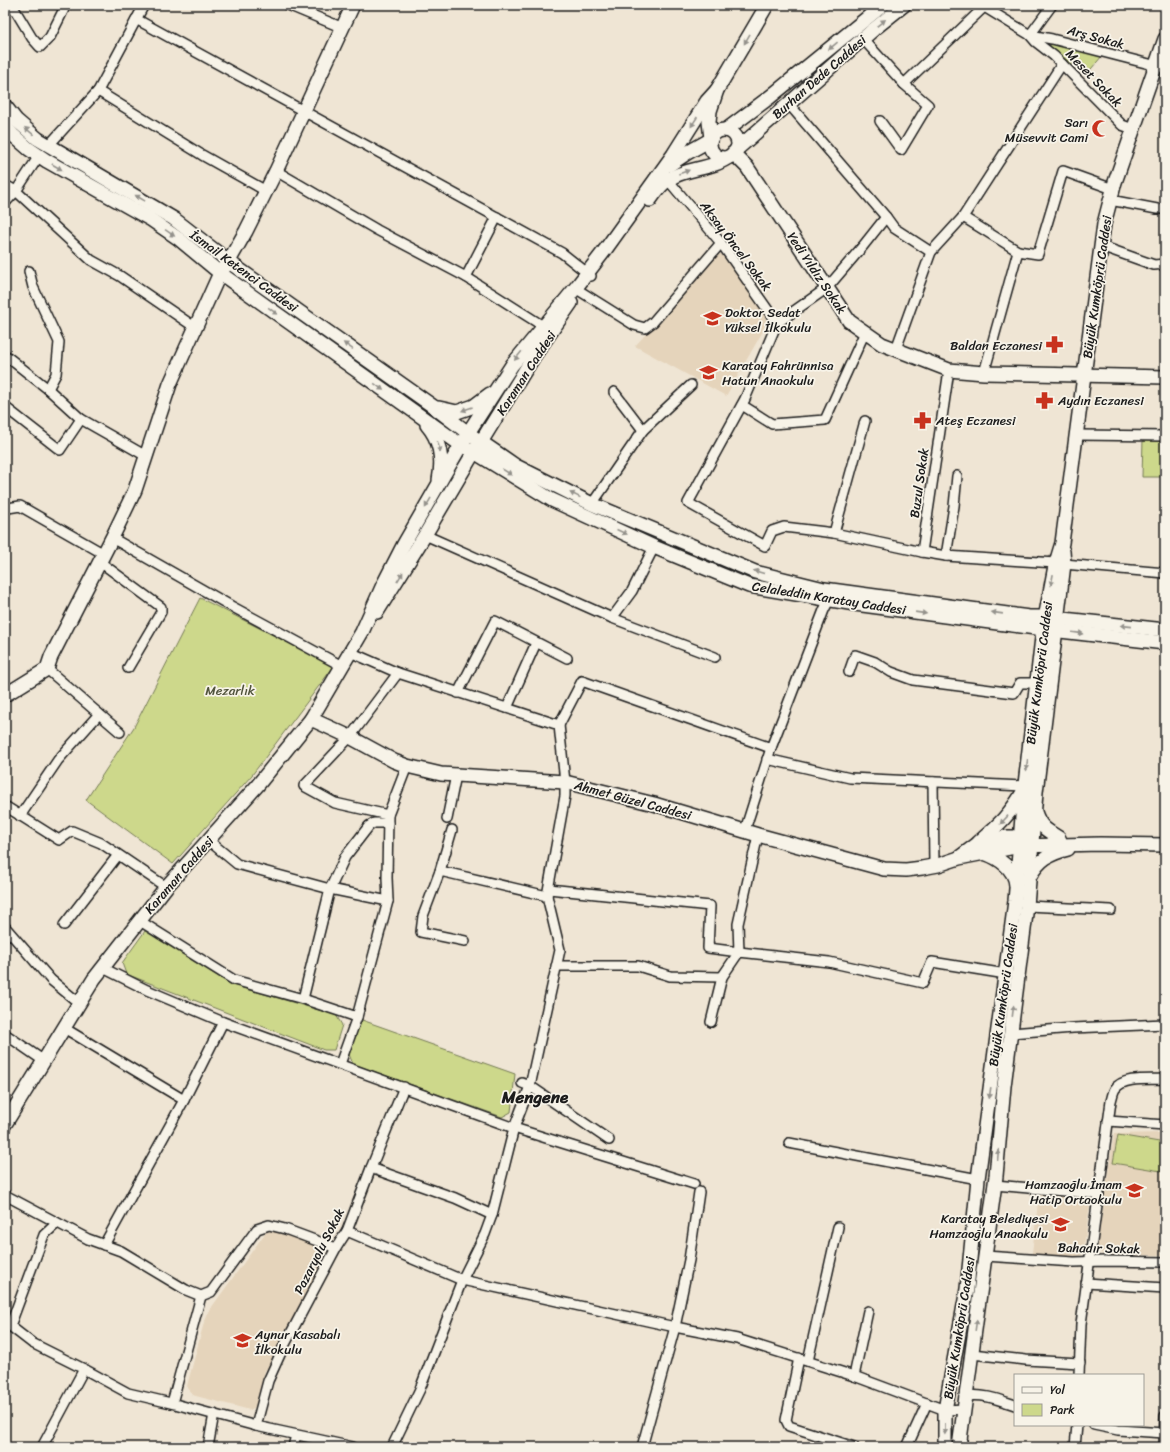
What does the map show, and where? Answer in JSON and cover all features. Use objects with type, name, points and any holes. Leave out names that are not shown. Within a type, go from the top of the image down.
[{"type":"main road","points":[[5,695],[46,669],[102,558],[135,490],[170,384],[220,273],[229,262],[276,171],[353,5]]},
{"type":"main road","points":[[711,139],[718,131],[726,130],[733,133],[737,145],[733,153],[721,157],[711,149],[710,111],[717,90],[767,5]]},
{"type":"main road","name":"Burhan Dede Caddesi","points":[[726,130],[770,98],[883,5]]},
{"type":"main road","name":"Burhan Dede Caddesi","points":[[733,153],[788,103],[904,5]]},
{"type":"main road","name":"Büyük Kumköprü Caddesi","points":[[959,1447],[995,1185],[1010,1033],[1027,906],[1029,877],[1026,841],[1025,787],[1037,683],[1050,624],[1060,563],[1077,435],[1089,376],[1104,224],[1133,129],[1160,68],[1165,39]]},
{"type":"main road","name":"Karaman Caddesi","points":[[362,632],[383,585],[404,544],[468,433],[512,365],[543,326],[577,290],[653,196],[673,155],[708,101],[717,90]]},
{"type":"main road","name":"İsmail Ketenci Caddesi","points":[[5,106],[16,120],[38,138],[174,219],[214,248],[229,262],[434,407],[468,433],[478,447]]},
{"type":"main road","name":"İsmail Ketenci Caddesi","points":[[5,126],[14,136],[39,156],[150,219],[179,239],[220,273],[461,445],[478,447]]},
{"type":"main road","name":"Karaman Caddesi","points":[[664,176],[687,153],[711,139]]},
{"type":"main road","name":"Karaman Caddesi","points":[[664,176],[710,166],[723,161],[733,153]]},
{"type":"main road","name":"Yedi Yıldız Sokak","points":[[733,153],[747,167],[849,321],[882,344],[949,370],[984,373],[1165,377]]},
{"type":"main road","name":"Karaman Caddesi","points":[[5,1124],[94,979],[166,887],[257,786],[311,719],[362,632],[382,605],[534,356],[577,290]]},
{"type":"main road","points":[[434,407],[457,412],[474,406],[495,391]]},
{"type":"main road","points":[[418,415],[432,431],[440,447],[442,460],[437,487]]},
{"type":"main road","name":"Celaleddin Karatay Caddesi","points":[[478,447],[592,504],[755,572],[824,588],[1029,617],[1050,624],[1165,630]]},
{"type":"main road","name":"Celaleddin Karatay Caddesi","points":[[478,447],[552,500],[654,546],[749,586],[829,600],[1050,624],[1165,643]]},
{"type":"main road","name":"Büyük Kumköprü Caddesi","points":[[945,1447],[946,1410],[967,1289],[978,1179],[1016,890],[1026,841],[1035,812],[1050,624]]},
{"type":"main road","name":"Ahmet Güzel Caddesi","points":[[311,719],[350,737],[394,761],[407,766],[442,774],[565,782],[654,804],[758,835],[884,869],[906,870],[934,866],[980,849],[1016,805],[1025,787]]},
{"type":"main road","points":[[1035,812],[1038,822],[1046,830],[1059,838]]},
{"type":"main road","points":[[980,849],[1007,847],[1026,841],[1059,838],[1087,844]]},
{"type":"main road","points":[[1026,841],[1087,844],[1165,845]]},
{"type":"main road","points":[[1029,877],[1041,860],[1055,853],[1087,844]]},
{"type":"main road","points":[[980,849],[1005,865],[1015,878],[1016,890]]},
{"type":"street","points":[[12,5],[32,38],[40,47],[50,37],[66,5]]},
{"type":"street","points":[[49,145],[98,91],[144,5]]},
{"type":"street","points":[[288,5],[343,28]]},
{"type":"street","points":[[904,84],[982,6],[1033,39],[1052,5]]},
{"type":"street","points":[[136,19],[497,216],[562,253],[589,275]]},
{"type":"street","points":[[862,39],[904,84],[928,105],[901,150],[880,121]]},
{"type":"street","name":"Meset Sokak","points":[[1033,39],[1054,56],[1122,125],[1133,129]]},
{"type":"street","name":"Arş Sokak","points":[[1033,39],[1052,39],[1160,68]]},
{"type":"street","points":[[896,349],[931,252],[963,217],[1062,64]]},
{"type":"street","points":[[98,91],[202,156],[266,191]]},
{"type":"street","points":[[788,103],[894,228],[931,252]]},
{"type":"street","points":[[5,203],[16,190],[39,156]]},
{"type":"street","points":[[276,171],[378,230],[466,277],[543,326]]},
{"type":"street","points":[[963,217],[1018,251],[1038,254],[1063,171],[1112,194],[1157,209],[1165,209]]},
{"type":"street","name":"Aksay Öncel Sokak","points":[[664,176],[721,243],[777,323]]},
{"type":"street","points":[[5,185],[16,190],[91,260],[120,276],[196,328]]},
{"type":"street","points":[[466,277],[497,216]]},
{"type":"street","points":[[886,217],[864,246],[827,288],[777,323],[742,405],[688,503],[765,546],[772,531],[784,527],[834,532],[946,556],[1060,563],[1165,573]]},
{"type":"street","points":[[577,290],[634,325],[645,328],[653,322],[721,243]]},
{"type":"street","points":[[1101,246],[1154,265],[1165,264]]},
{"type":"street","points":[[984,373],[1018,251]]},
{"type":"street","points":[[28,271],[33,287],[59,342],[56,374],[48,389]]},
{"type":"street","points":[[742,405],[772,424],[825,420],[865,332]]},
{"type":"street","points":[[5,355],[48,389],[81,419],[146,456]]},
{"type":"street","name":"Buzul Sokak","points":[[922,552],[949,370]]},
{"type":"street","points":[[592,504],[644,430],[692,385]]},
{"type":"street","points":[[614,392],[644,430]]},
{"type":"street","points":[[5,407],[60,450],[81,419]]},
{"type":"street","points":[[834,532],[865,421]]},
{"type":"street","points":[[1077,435],[1165,436]]},
{"type":"street","points":[[946,556],[957,476]]},
{"type":"street","points":[[6,508],[20,506],[102,558],[161,607],[161,612],[128,668]]},
{"type":"street","points":[[425,535],[612,618],[715,658]]},
{"type":"street","points":[[112,538],[231,606],[342,666]]},
{"type":"street","points":[[612,618],[632,591],[654,546]]},
{"type":"street","points":[[745,830],[771,748],[829,600]]},
{"type":"street","points":[[458,693],[495,621],[567,658]]},
{"type":"street","points":[[508,708],[536,643]]},
{"type":"street","points":[[350,652],[398,673],[559,725]]},
{"type":"street","points":[[849,672],[855,655],[875,662],[891,672],[913,680],[1014,693],[1020,683],[1037,683]]},
{"type":"street","points":[[46,669],[120,732]]},
{"type":"street","points":[[388,819],[335,803],[304,786],[350,737],[398,673]]},
{"type":"street","points":[[392,1447],[420,1389],[462,1280],[485,1234],[492,1215],[560,950],[548,892],[565,796],[559,725],[582,682],[771,748]]},
{"type":"street","points":[[20,816],[58,760],[99,714]]},
{"type":"street","points":[[767,759],[850,778],[1025,787]]},
{"type":"street","points":[[340,1064],[357,1017],[388,901],[388,819],[407,766]]},
{"type":"street","points":[[447,820],[456,775]]},
{"type":"street","points":[[933,782],[934,866]]},
{"type":"street","points":[[5,806],[58,840],[72,831],[101,843],[166,887]]},
{"type":"street","points":[[302,1000],[330,889],[345,857],[369,826],[388,819]]},
{"type":"street","points":[[452,830],[440,871],[423,916],[421,932],[465,941]]},
{"type":"street","points":[[711,1022],[722,977],[739,952],[738,924],[758,835]]},
{"type":"street","points":[[208,840],[237,864],[330,889],[388,901]]},
{"type":"street","points":[[64,925],[118,855]]},
{"type":"street","points":[[440,871],[548,892],[710,906],[708,948],[829,962],[923,984],[932,962],[1006,974]]},
{"type":"street","points":[[1027,906],[1111,910]]},
{"type":"street","points":[[140,921],[234,980],[357,1017]]},
{"type":"street","points":[[5,927],[51,980],[79,1003]]},
{"type":"street","points":[[556,966],[638,966],[670,976],[722,977]]},
{"type":"street","points":[[103,968],[147,990],[223,1022],[514,1128],[696,1188],[689,1260],[675,1327],[642,1447]]},
{"type":"street","points":[[104,1245],[184,1100],[223,1022]]},
{"type":"street","points":[[1010,1033],[1072,1028],[1165,1024]]},
{"type":"street","points":[[64,1028],[184,1100]]},
{"type":"street","points":[[5,1034],[44,1061]]},
{"type":"street","points":[[1079,1374],[1081,1324],[1111,1101],[1115,1089],[1120,1084],[1137,1080],[1165,1079]]},
{"type":"street","points":[[526,1084],[609,1140]]},
{"type":"street","name":"Pazaryolu Sokak","points":[[256,1426],[268,1381],[283,1348],[336,1248],[347,1231],[370,1168],[404,1087]]},
{"type":"street","points":[[1108,1121],[1165,1125]]},
{"type":"street","points":[[789,1143],[978,1179]]},
{"type":"street","points":[[370,1168],[455,1198],[492,1215]]},
{"type":"street","points":[[995,1185],[1099,1194]]},
{"type":"street","points":[[5,1195],[88,1239],[121,1251],[186,1290],[200,1296],[211,1292],[256,1229],[269,1225],[285,1229],[336,1248]]},
{"type":"street","points":[[57,1223],[44,1235],[10,1326],[32,1342],[84,1368],[128,1393],[172,1403],[256,1426],[353,1447]]},
{"type":"street","points":[[808,1361],[838,1227]]},
{"type":"street","points":[[347,1231],[462,1280],[675,1327],[737,1339],[854,1376],[946,1410],[980,1395],[992,1397],[1014,1406]]},
{"type":"street","name":"Bahadır Sokak","points":[[985,1256],[1074,1262],[1165,1262]]},
{"type":"street","points":[[1086,1283],[1165,1288]]},
{"type":"street","points":[[172,1403],[200,1296]]},
{"type":"street","points":[[854,1376],[868,1311]]},
{"type":"street","points":[[972,1354],[1026,1360],[1080,1363]]},
{"type":"street","points":[[799,1358],[786,1420],[789,1426],[854,1447]]},
{"type":"street","points":[[42,1447],[84,1368]]},
{"type":"street","points":[[907,1447],[927,1403]]},
{"type":"street","points":[[208,1447],[214,1414]]},
{"type":"street","points":[[1164,1447],[1165,1416]]},
{"type":"street","points":[[1075,1447],[1077,1426]]},
{"type":"street","points":[[1099,1426],[1118,1430],[1165,1433]]},
{"type":"street","points":[[293,1447],[296,1435]]},
{"type":"shaded area","name":"Doktor Sedat Yüksel İlkokulu","points":[[723,254],[765,313],[767,324],[726,396],[635,346],[717,255]]},
{"type":"shaded area","name":"Hamzaoğlu İmam Hatip Ortaokulu","points":[[1165,1133],[1165,1255],[1103,1255],[1097,1248],[1114,1134]]},
{"type":"shaded area","name":"Karatay Belediyesi Hamzaoğlu Anaokulu","points":[[1039,1194],[1091,1197],[1083,1253],[1078,1257],[1032,1253]]},
{"type":"shaded area","name":"Aynur Kasabalı İlkokulu","points":[[273,1230],[323,1248],[327,1257],[271,1367],[265,1370],[257,1406],[250,1410],[192,1395],[187,1386],[206,1315],[266,1232]]},
{"type":"green space","points":[[1050,43],[1102,56],[1086,75],[1050,47]]},
{"type":"green space","points":[[1143,439],[1165,439],[1165,477],[1142,477]]},
{"type":"green space","name":"Mezarlık","points":[[200,598],[334,666],[252,775],[173,864],[86,800],[134,727]]},
{"type":"green space","points":[[145,931],[230,984],[336,1015],[342,1025],[334,1050],[324,1050],[126,974],[122,963]]},
{"type":"green space","points":[[362,1020],[515,1074],[511,1112],[502,1117],[353,1064],[348,1052]]},
{"type":"green space","points":[[1118,1135],[1165,1143],[1161,1171],[1113,1163]]},
{"type":"place","name":"Sarı Müsevvit Cami","points":[[1101,129]]},
{"type":"place","name":"Doktor Sedat Yüksel İlkokulu","points":[[712,319]]},
{"type":"place","name":"Baldan Eczanesi","points":[[1055,345]]},
{"type":"place","name":"Karatay Fahrünnisa Hatun Anaokulu","points":[[709,372]]},
{"type":"place","name":"Aydın Eczanesi","points":[[1045,400]]},
{"type":"place","name":"Ateş Eczanesi","points":[[923,420]]},
{"type":"place","name":"Hamzaoğlu İmam Hatip Ortaokulu","points":[[1135,1191]]},
{"type":"place","name":"Karatay Belediyesi Hamzaoğlu Anaokulu","points":[[1061,1225]]},
{"type":"place","name":"Aynur Kasabalı İlkokulu","points":[[242,1341]]},
{"type":"district","name":"Mengene","points":[[535,1097]]}]
